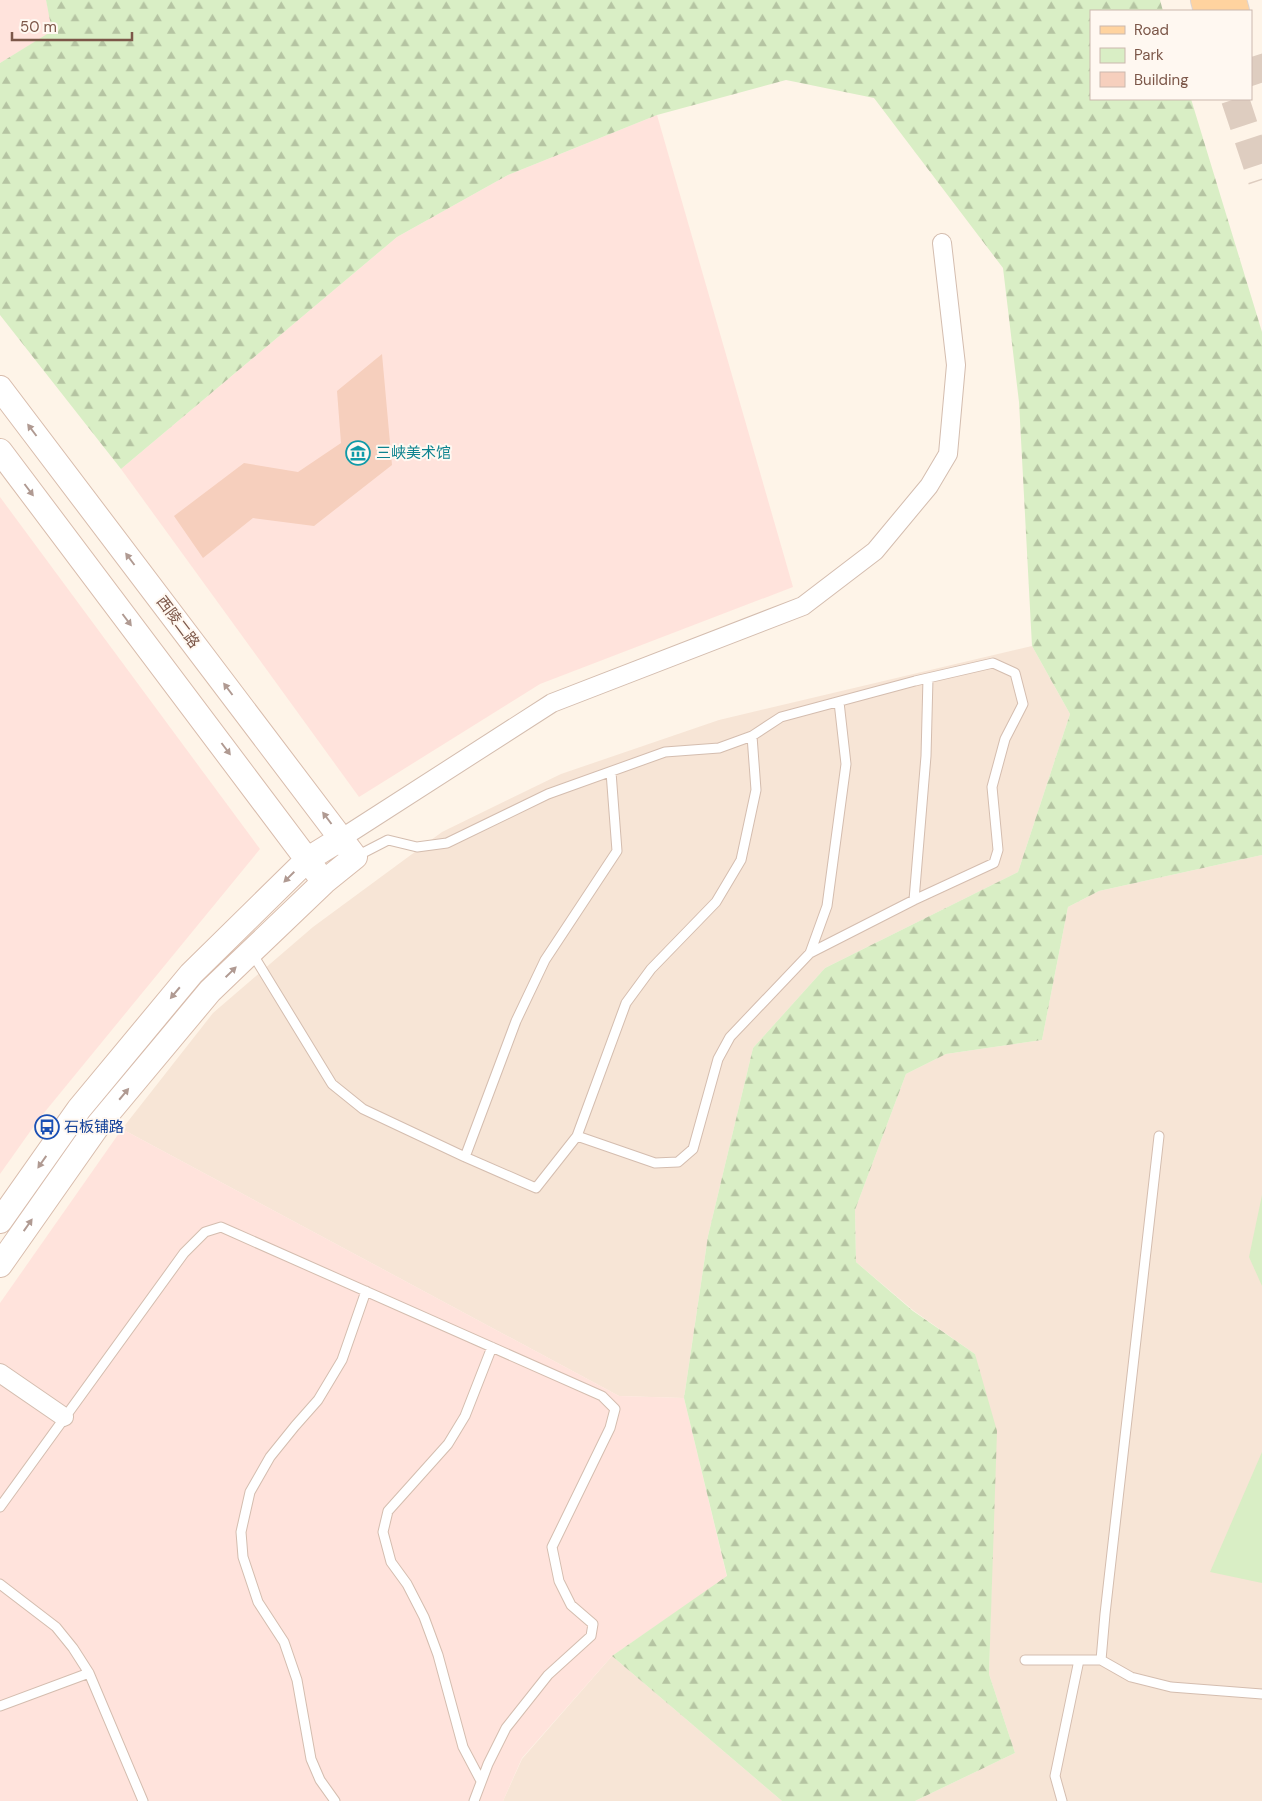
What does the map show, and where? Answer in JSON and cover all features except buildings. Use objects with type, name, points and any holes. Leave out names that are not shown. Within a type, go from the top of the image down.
[{"type":"main road","name":"西陵二路","points":[[0,388],[355,857]]},
{"type":"main road","points":[[0,451],[324,882]]},
{"type":"main road","points":[[0,1221],[79,1109],[191,974],[308,859],[342,838]]},
{"type":"main road","points":[[0,1265],[99,1124],[210,991],[324,882],[355,857]]},
{"type":"street","points":[[342,838],[552,703],[803,606],[875,550],[929,486],[948,454],[956,365],[942,244]]},
{"type":"street","points":[[0,1373],[64,1417]]},
{"type":"lane","points":[[355,857],[388,840],[417,846],[446,843],[548,794],[665,752],[719,748],[752,736],[781,717],[928,678],[994,663],[1015,673],[1023,704],[1005,739],[992,787],[998,850],[994,863],[914,900],[810,953],[730,1037],[718,1059],[693,1149],[678,1162],[655,1163],[577,1136]]},
{"type":"lane","points":[[914,900],[926,756],[928,678]]},
{"type":"lane","points":[[810,953],[827,906],[846,764],[838,702]]},
{"type":"lane","points":[[251,952],[332,1084],[363,1109],[536,1188],[577,1136],[626,1003],[651,970],[716,902],[741,860],[756,790],[752,736]]},
{"type":"lane","points":[[465,1157],[516,1021],[544,960],[617,851],[611,772]]},
{"type":"lane","points":[[1101,1660],[1159,1136]]},
{"type":"lane","points":[[0,1507],[184,1253],[204,1232],[220,1227],[602,1396],[615,1409],[610,1428],[552,1547],[559,1581],[571,1605],[593,1624],[591,1636],[548,1675],[506,1728],[488,1764],[474,1801]]},
{"type":"lane","points":[[335,1801],[320,1780],[311,1759],[297,1680],[284,1642],[258,1602],[243,1557],[241,1532],[250,1492],[270,1457],[318,1400],[342,1360],[366,1291]]},
{"type":"lane","points":[[482,1781],[463,1747],[438,1655],[424,1617],[407,1584],[391,1562],[383,1532],[388,1511],[448,1444],[465,1416],[492,1347]]},
{"type":"lane","points":[[0,1584],[56,1627],[73,1648],[89,1673],[143,1801]]},
{"type":"lane","points":[[1025,1660],[1101,1660],[1131,1677],[1171,1687],[1262,1694]]},
{"type":"lane","points":[[1062,1801],[1055,1776],[1079,1660]]},
{"type":"lane","points":[[0,1706],[89,1673]]},
{"type":"shaded area","points":[[0,0],[46,0],[53,31],[0,63]]},
{"type":"shaded area","points":[[657,115],[793,587],[540,684],[359,797],[121,469],[397,237],[508,175]]},
{"type":"shaded area","points":[[0,497],[260,849],[39,1119],[0,1174]]},
{"type":"shaded area","points":[[1032,646],[1070,714],[1018,872],[825,968],[753,1048],[708,1236],[684,1398],[619,1396],[122,1129],[213,1013],[313,927],[442,832],[561,774],[719,720]]},
{"type":"shaded area","points":[[1262,855],[1262,1801],[915,1801],[1015,1753],[989,1674],[992,1567],[975,1354],[914,1311],[856,1262],[855,1210],[906,1074],[946,1054],[1042,1040],[1068,907],[1099,891]]},
{"type":"shaded area","points":[[122,1129],[619,1396],[684,1398],[727,1577],[612,1656],[522,1758],[503,1801],[0,1801],[0,1303]]},
{"type":"shaded area","points":[[612,1656],[782,1801],[503,1801],[522,1759]]},
{"type":"green space","points":[[46,0],[1160,0],[1163,10],[1090,10],[1090,100],[1191,100],[1262,332],[1262,855],[1099,891],[1068,907],[1042,1040],[946,1054],[906,1074],[855,1210],[856,1262],[913,1311],[975,1354],[997,1431],[989,1674],[1015,1753],[915,1801],[782,1801],[612,1656],[727,1576],[684,1398],[708,1236],[753,1048],[825,968],[1018,872],[1070,714],[1032,646],[1019,402],[1003,268],[874,98],[786,80],[657,115],[508,175],[397,237],[121,469],[0,315],[0,63],[52,31]]},
{"type":"green space","points":[[1262,1195],[1262,1286],[1249,1257]]},
{"type":"green space","points":[[1262,1452],[1262,1583],[1210,1572]]},
{"type":"tunnel","points":[[1252,60],[1262,91]]},
{"type":"tunnel","points":[[1235,100],[1262,180]]},
{"type":"place","name":"三峡美术馆","points":[[358,453]]},
{"type":"place","name":"石板铺路","points":[[47,1127]]}]
